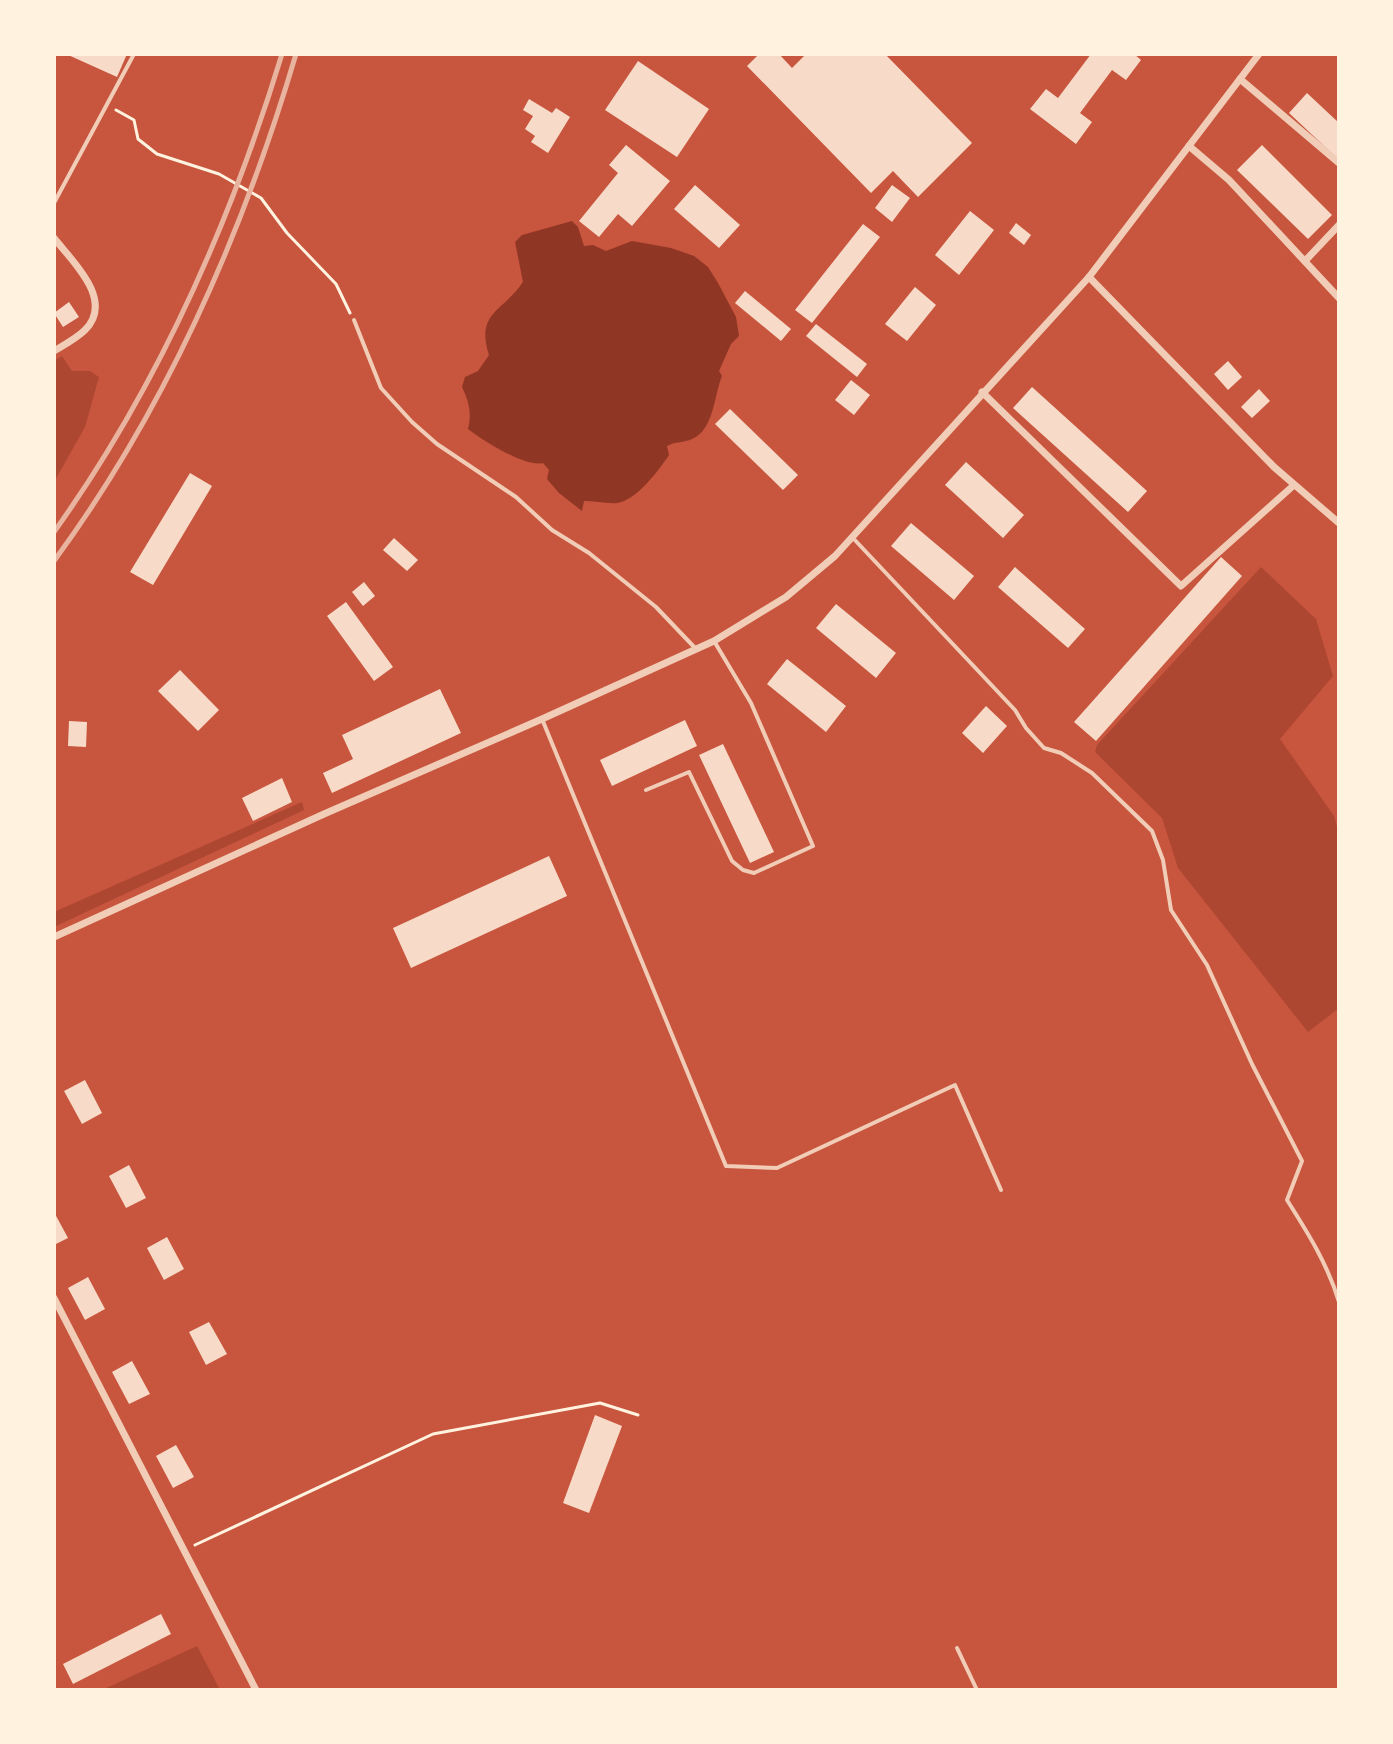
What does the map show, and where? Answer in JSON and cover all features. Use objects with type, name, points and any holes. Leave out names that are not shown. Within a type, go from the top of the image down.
[{"type":"street","points":[[54,937],[714,641],[786,597],[827,563],[852,537],[1089,277],[1259,54]]},
{"type":"street","points":[[1240,79],[1339,163]]},
{"type":"street","points":[[1189,146],[1229,180],[1339,298]]},
{"type":"street","points":[[1305,261],[1339,225]]},
{"type":"street","points":[[54,238],[92,289],[96,300],[88,327],[54,351]]},
{"type":"street","points":[[1089,277],[1294,485],[1339,523]]},
{"type":"street","points":[[982,392],[1181,586],[1294,485]]},
{"type":"street","points":[[54,1298],[256,1690]]},
{"type":"lane","points":[[54,203],[134,54]]},
{"type":"lane","points":[[354,320],[381,388],[412,422],[437,444],[516,497],[552,530],[589,553],[656,607],[696,649]]},
{"type":"lane","points":[[852,537],[1015,710],[1044,748],[1061,753],[1092,773],[1152,831],[1163,860],[1171,910],[1207,965],[1252,1064],[1302,1161],[1287,1200],[1319,1253],[1339,1302]]},
{"type":"lane","points":[[646,790],[689,772],[732,861],[743,870],[754,873],[813,846],[751,703],[714,641]]},
{"type":"lane","points":[[542,719],[726,1166],[777,1168],[955,1085],[1001,1190]]},
{"type":"lane","points":[[957,1648],[977,1690]]},
{"type":"path","points":[[108,105],[134,120],[138,139],[157,154],[219,174],[261,198],[287,233],[336,284],[354,320]]},
{"type":"path","points":[[184,1550],[433,1434],[600,1403],[638,1415]]},
{"type":"shaded area","points":[[572,221],[578,227],[584,246],[593,245],[606,251],[632,241],[694,256],[708,267],[718,283],[736,317],[739,336],[731,344],[719,371],[722,376],[705,428],[689,440],[667,446],[669,455],[665,461],[632,497],[617,503],[584,501],[582,511],[547,479],[549,470],[543,463],[515,457],[468,429],[469,408],[462,387],[465,377],[478,371],[489,355],[486,330],[489,321],[523,282],[515,242],[522,235]]},
{"type":"shaded area","points":[[62,356],[72,371],[90,371],[99,377],[85,427],[54,482],[54,361]]},
{"type":"shaded area","points":[[1261,567],[1316,619],[1333,676],[1280,739],[1334,816],[1339,834],[1339,1008],[1308,1032],[1178,868],[1162,818],[1095,752],[1097,745]]},
{"type":"shaded area","points":[[302,802],[304,810],[54,927],[54,912]]},
{"type":"shaded area","points":[[197,1646],[220,1690],[102,1690]]},
{"type":"building","points":[[66,54],[127,54],[117,77]]},
{"type":"building","points":[[759,54],[779,54],[792,68],[804,54],[885,54],[972,143],[918,197],[893,171],[871,193],[747,66]]},
{"type":"building","points":[[1091,54],[1134,54],[1141,60],[1126,80],[1112,70],[1080,113],[1092,122],[1076,144],[1030,109],[1046,89],[1058,98]]},
{"type":"building","points":[[638,61],[709,109],[677,157],[605,110]]},
{"type":"building","points":[[1307,93],[1339,123],[1339,160],[1289,113]]},
{"type":"building","points":[[529,99],[552,113],[556,108],[570,117],[548,153],[531,142],[535,136],[525,129],[533,116],[523,110]]},
{"type":"building","points":[[626,145],[670,181],[632,226],[618,214],[599,237],[579,221],[618,173],[609,165]]},
{"type":"building","points":[[1262,145],[1332,215],[1308,239],[1237,170]]},
{"type":"building","points":[[695,185],[740,225],[719,248],[674,209]]},
{"type":"building","points":[[892,185],[910,198],[892,222],[875,208]]},
{"type":"building","points":[[970,211],[994,230],[959,275],[935,255]]},
{"type":"building","points":[[1016,223],[1031,235],[1024,245],[1009,233]]},
{"type":"building","points":[[863,224],[880,237],[812,323],[795,310]]},
{"type":"building","points":[[915,287],[936,305],[907,341],[885,324]]},
{"type":"building","points":[[745,291],[791,329],[781,341],[735,303]]},
{"type":"building","points":[[69,302],[79,317],[63,327],[54,313]]},
{"type":"building","points":[[816,324],[867,364],[857,377],[806,336]]},
{"type":"building","points":[[1228,361],[1242,377],[1228,390],[1214,374]]},
{"type":"building","points":[[851,380],[870,395],[854,415],[835,400]]},
{"type":"building","points":[[1032,387],[1147,491],[1128,512],[1013,408]]},
{"type":"building","points":[[1259,389],[1270,401],[1252,418],[1241,407]]},
{"type":"building","points":[[730,409],[798,475],[783,490],[715,424]]},
{"type":"building","points":[[966,462],[1024,515],[1003,538],[945,485]]},
{"type":"building","points":[[190,473],[212,486],[153,585],[130,572]]},
{"type":"building","points":[[911,523],[974,576],[954,600],[891,546]]},
{"type":"building","points":[[394,538],[418,560],[407,571],[383,550]]},
{"type":"building","points":[[1221,557],[1242,576],[1096,741],[1074,722]]},
{"type":"building","points":[[1015,567],[1085,629],[1068,648],[998,587]]},
{"type":"building","points":[[364,582],[375,596],[363,606],[352,592]]},
{"type":"building","points":[[346,602],[393,667],[374,681],[327,616]]},
{"type":"building","points":[[836,604],[896,653],[876,678],[816,628]]},
{"type":"building","points":[[787,659],[846,706],[826,732],[767,684]]},
{"type":"building","points":[[180,670],[219,710],[198,731],[158,691]]},
{"type":"building","points":[[440,689],[461,733],[332,793],[323,773],[353,759],[342,735]]},
{"type":"building","points":[[986,706],[1007,726],[983,753],[962,733]]},
{"type":"building","points":[[685,720],[697,746],[612,786],[600,760]]},
{"type":"building","points":[[69,721],[87,722],[86,747],[68,746]]},
{"type":"building","points":[[723,744],[774,852],[750,863],[699,755]]},
{"type":"building","points":[[282,778],[292,802],[253,821],[242,798]]},
{"type":"building","points":[[549,856],[567,896],[411,968],[393,928]]},
{"type":"building","points":[[85,1080],[102,1113],[82,1124],[64,1091]]},
{"type":"building","points":[[129,1165],[146,1198],[126,1208],[109,1176]]},
{"type":"building","points":[[54,1212],[68,1238],[54,1245]]},
{"type":"building","points":[[167,1237],[184,1269],[164,1280],[147,1248]]},
{"type":"building","points":[[88,1277],[105,1309],[85,1320],[68,1288]]},
{"type":"building","points":[[209,1322],[227,1354],[206,1365],[189,1332]]},
{"type":"building","points":[[132,1361],[150,1394],[129,1404],[112,1372]]},
{"type":"building","points":[[595,1415],[622,1426],[589,1513],[563,1503]]},
{"type":"building","points":[[176,1445],[194,1477],[173,1488],[156,1456]]},
{"type":"building","points":[[161,1614],[171,1634],[73,1684],[63,1664]]},
{"type":"railway","points":[[54,532],[126,420],[188,302],[239,180],[282,54]]},
{"type":"railway","points":[[54,561],[131,443],[197,318],[251,188],[296,54]]}]
